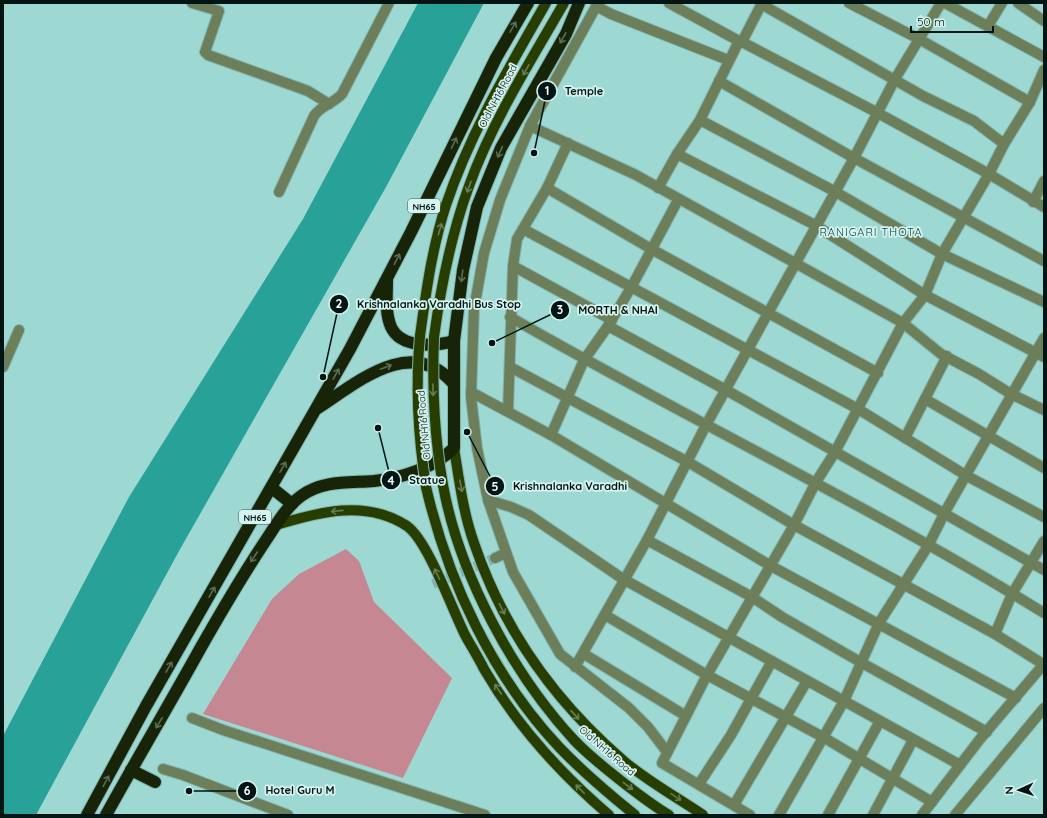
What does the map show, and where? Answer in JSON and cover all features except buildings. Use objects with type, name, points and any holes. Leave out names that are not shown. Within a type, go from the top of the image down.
[{"type":"highway","name":"NH65","points":[[87,815],[143,713],[317,408],[387,280],[496,58],[528,3]]},
{"type":"highway","points":[[454,448],[454,341],[463,270],[477,207],[501,148],[566,34],[579,3]]},
{"type":"highway","points":[[387,280],[388,316],[394,333],[402,339],[414,343],[441,344],[454,341]]},
{"type":"highway","points":[[317,408],[366,377],[398,362],[408,361],[426,364],[443,372],[453,383]]},
{"type":"highway","name":"NH65","points":[[106,815],[238,582],[276,525],[292,504],[316,487],[333,483],[389,479],[407,474],[444,457],[454,448]]},
{"type":"highway","points":[[272,488],[292,504]]},
{"type":"highway","points":[[131,770],[155,782]]},
{"type":"main road","name":"Old NH16 Road","points":[[546,3],[490,103],[461,166],[446,205],[427,280],[416,374],[417,420],[426,487],[434,522],[451,571],[477,628],[510,684],[560,748],[596,782],[635,815]]},
{"type":"main road","name":"Old NH16 Road","points":[[564,3],[498,120],[469,186],[453,234],[444,272],[434,337],[433,405],[437,454],[445,498],[467,566],[494,628],[523,676],[575,741],[605,768],[669,815]]},
{"type":"main road","points":[[454,448],[466,514],[473,542],[492,588],[525,649],[562,700],[601,740],[627,763],[703,815]]},
{"type":"main road","points":[[276,525],[315,514],[345,510],[366,511],[389,516],[408,527],[425,549],[465,635],[482,665],[515,714],[546,754],[587,796],[609,815]]},
{"type":"street","points":[[192,3],[219,11],[205,52],[208,55],[308,91],[329,104]]},
{"type":"street","points":[[279,192],[314,116],[318,110],[336,100],[342,94],[389,3]]},
{"type":"street","points":[[669,3],[876,112],[989,174],[1033,202],[1044,207]]},
{"type":"street","points":[[849,3],[919,39],[1030,102]]},
{"type":"street","points":[[575,667],[584,654],[623,579],[647,540],[747,349],[834,191],[854,158],[876,112],[941,3]]},
{"type":"street","points":[[945,3],[1044,56]]},
{"type":"street","points":[[988,26],[1002,3]]},
{"type":"street","points":[[1018,3],[1044,21]]},
{"type":"street","points":[[667,752],[648,727],[629,708],[560,654],[513,572],[488,500],[477,448],[471,392],[474,309],[484,253],[500,200],[530,126],[597,4],[611,14],[728,60]]},
{"type":"street","points":[[658,188],[677,154],[700,120],[728,60],[762,4],[923,96],[974,121],[1004,144]]},
{"type":"street","points":[[750,815],[662,763],[707,675],[771,566],[816,482],[835,452],[878,373],[903,323],[924,294],[942,254],[989,174],[1004,144],[1030,102],[1044,70]]},
{"type":"street","points":[[719,81],[854,158],[1044,260]]},
{"type":"street","points":[[700,120],[834,191],[942,254],[1044,302]]},
{"type":"street","points":[[530,126],[636,175],[678,200],[903,323],[947,356],[1011,394],[1044,410]]},
{"type":"street","points":[[508,411],[510,317],[513,266],[517,239],[547,188],[568,143]]},
{"type":"street","points":[[677,154],[815,225],[924,294],[1040,355]]},
{"type":"street","points":[[1033,202],[1044,182]]},
{"type":"street","points":[[547,188],[653,250],[878,373]]},
{"type":"street","points":[[552,436],[584,360],[610,323],[632,286],[653,250],[678,200]]},
{"type":"street","points":[[523,229],[632,286],[858,409],[967,476],[1044,517]]},
{"type":"street","points":[[513,266],[726,390],[945,512],[1044,570]]},
{"type":"street","points":[[510,317],[584,360],[816,482],[1044,613]]},
{"type":"street","points":[[3,368],[19,330]]},
{"type":"street","points":[[779,815],[844,701],[879,623],[902,584],[928,546],[945,512],[967,476],[1011,394],[1040,355],[1044,338]]},
{"type":"street","points":[[906,438],[947,356]]},
{"type":"street","points":[[510,367],[688,462],[794,525],[995,634],[1044,664],[960,765],[922,815]]},
{"type":"street","points":[[471,392],[552,436],[771,566],[1016,698]]},
{"type":"street","points":[[925,399],[1044,468]]},
{"type":"street","points":[[488,500],[511,507],[529,516],[623,579],[960,765]]},
{"type":"street","points":[[647,540],[752,597],[782,617],[862,663],[987,732]]},
{"type":"street","points":[[995,634],[1012,594],[1044,541]]},
{"type":"street","points":[[495,558],[506,553]]},
{"type":"street","points":[[605,615],[707,675],[860,758],[932,802]]},
{"type":"street","points":[[584,654],[686,716]]},
{"type":"street","points":[[699,784],[731,735],[772,661]]},
{"type":"street","points":[[734,805],[807,681]]},
{"type":"street","points":[[954,815],[1044,708]]},
{"type":"street","points":[[192,718],[222,730],[485,815]]},
{"type":"street","points":[[828,815],[880,721]]},
{"type":"street","points":[[873,815],[894,779],[913,740]]},
{"type":"street","points":[[163,769],[183,775],[288,815]]},
{"type":"shaded area","points":[[346,549],[359,561],[374,602],[452,678],[403,778],[203,714],[272,599],[299,574]]},
{"type":"water","points":[[418,3],[484,3],[386,187],[179,551],[36,815],[3,815],[3,736],[129,497],[303,219]]},
{"type":"tunnel","points":[[433,584],[495,558]]},
{"type":"place","name":"Temple","points":[[534,153]]},
{"type":"place","name":"MORTH & NHAI","points":[[492,343]]},
{"type":"place","name":"Krishnalanka Varadhi Bus Stop","points":[[323,377]]},
{"type":"place","name":"Statue","points":[[378,428]]},
{"type":"place","name":"Krishnalanka Varadhi","points":[[467,432]]},
{"type":"place","name":"Hotel Guru M","points":[[189,791]]},
{"type":"district","name":"RANIGARI THOTA","points":[[871,232]]}]
